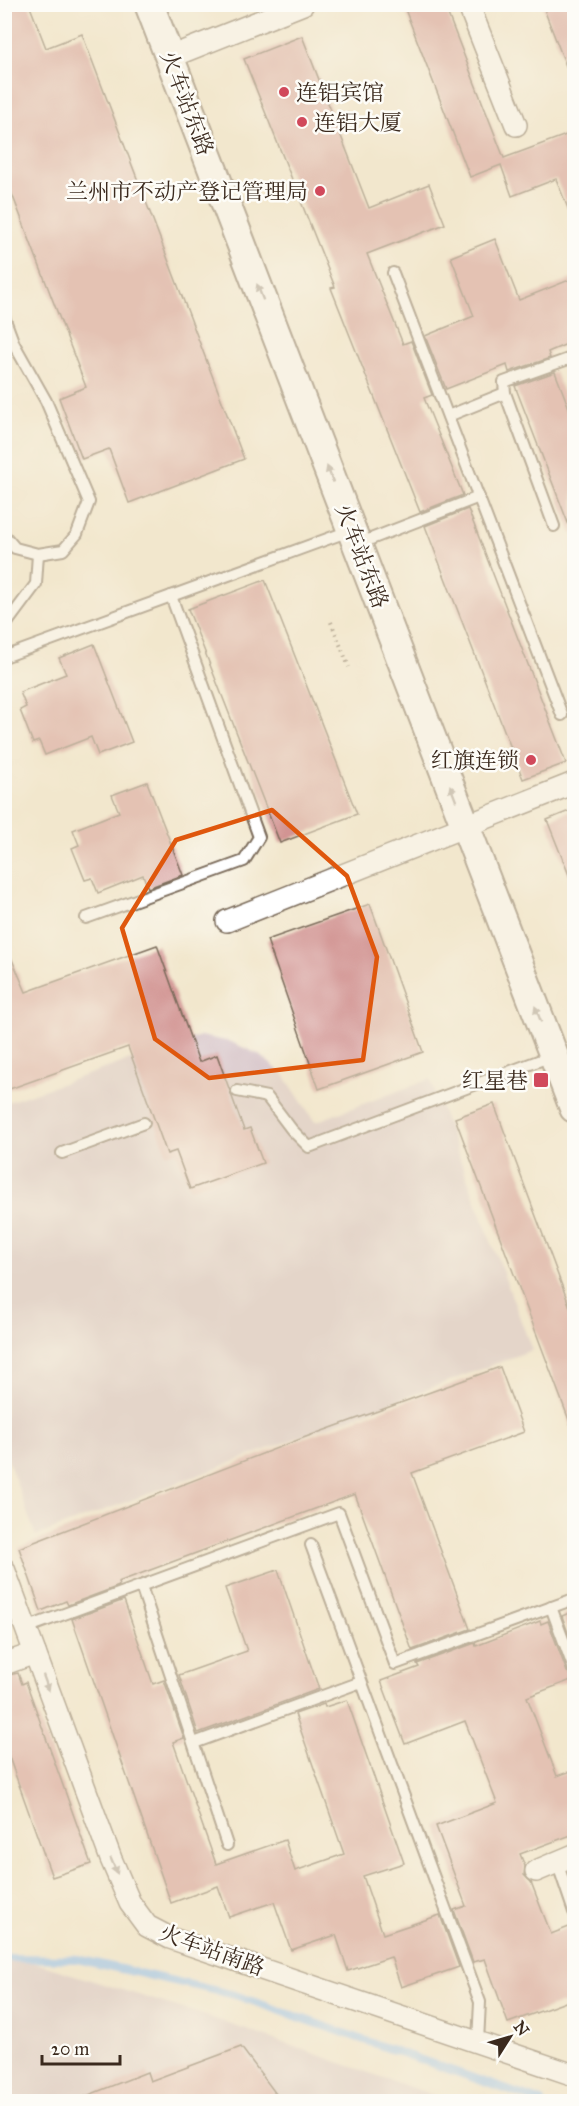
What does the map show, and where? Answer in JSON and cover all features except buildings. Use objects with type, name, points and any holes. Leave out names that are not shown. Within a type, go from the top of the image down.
[{"type":"main road","name":"火车站东路","points":[[149,4],[574,1108]]},
{"type":"street","points":[[170,57],[303,4]]},
{"type":"street","points":[[468,4],[516,125]]},
{"type":"street","points":[[228,921],[574,783]]},
{"type":"street","name":"火车站南路","points":[[4,1569],[111,1859],[130,1903],[147,1926],[170,1938],[574,2075]]},
{"type":"street","points":[[4,1664],[35,1653]]},
{"type":"street","points":[[536,1871],[566,1858]]},
{"type":"lane","points":[[393,273],[562,715]]},
{"type":"lane","points":[[4,317],[14,344],[46,401],[89,502],[77,534],[63,550],[38,554],[15,548],[4,535]]},
{"type":"lane","points":[[554,526],[504,393],[504,382],[574,357]]},
{"type":"lane","points":[[448,416],[504,393]]},
{"type":"lane","points":[[4,657],[171,596],[479,498]]},
{"type":"lane","points":[[4,627],[36,584],[38,554]]},
{"type":"lane","points":[[86,918],[244,861],[259,837],[171,596]]},
{"type":"lane","points":[[237,1091],[267,1097],[292,1130],[309,1147],[554,1055]]},
{"type":"lane","points":[[62,1153],[144,1123]]},
{"type":"lane","points":[[26,1628],[339,1513],[394,1664],[574,1599]]},
{"type":"lane","points":[[310,1545],[480,2002],[478,2042]]},
{"type":"lane","points":[[141,1586],[227,1845]]},
{"type":"lane","points":[[551,1607],[574,1669]]},
{"type":"lane","points":[[194,1743],[361,1682]]},
{"type":"lane","points":[[566,1858],[574,1912]]},
{"type":"path","points":[[331,622],[349,667]]},
{"type":"highlighted area","points":[[272,810],[347,876],[377,957],[363,1060],[209,1078],[155,1039],[122,928],[176,840]]},
{"type":"shaded area","points":[[200,1036],[231,1042],[260,1055],[284,1075],[315,1122],[430,1079],[532,1350],[36,1536],[5,1452],[5,1103]]},
{"type":"shaded area","points":[[20,1958],[212,2018],[450,2101],[5,2101],[4,1965]]},
{"type":"waterway","points":[[4,1958],[77,1959],[235,1995],[542,2102]]},
{"type":"place","name":"连铝宾馆","points":[[284,92]]},
{"type":"place","name":"连铝大厦","points":[[302,122]]},
{"type":"place","name":"兰州市不动产登记管理局","points":[[320,191]]},
{"type":"place","name":"红旗连锁","points":[[531,760]]},
{"type":"place","name":"红星巷","points":[[541,1080]]}]
